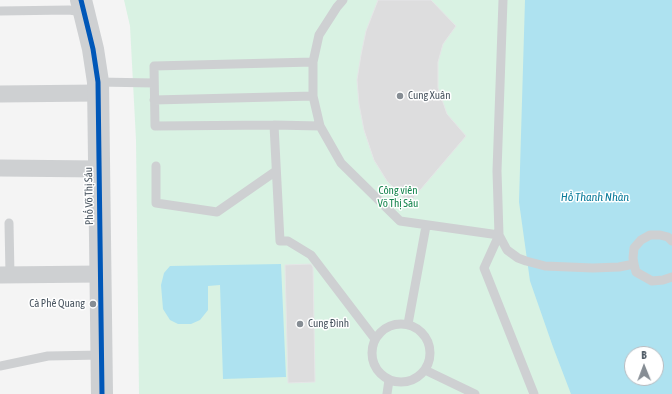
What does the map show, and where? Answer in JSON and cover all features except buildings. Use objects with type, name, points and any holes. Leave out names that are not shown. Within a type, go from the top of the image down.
[{"type":"street","name":"Phố Võ Thị Sáu","points":[[83,6],[94,49],[98,88],[102,394]]},
{"type":"street","points":[[0,94],[98,88]]},
{"type":"street","points":[[0,168],[99,169]]},
{"type":"street","points":[[5,275],[100,274]]},
{"type":"lane","points":[[343,0],[319,35],[313,62],[314,96],[320,126],[340,163],[400,221],[426,226],[499,235]]},
{"type":"lane","points":[[503,0],[497,171],[499,235],[484,268],[534,394]]},
{"type":"lane","points":[[0,11],[69,10],[83,6]]},
{"type":"lane","points":[[313,62],[154,66],[155,126],[320,126]]},
{"type":"lane","points":[[98,88],[154,83]]},
{"type":"lane","points":[[154,100],[314,96]]},
{"type":"lane","points":[[274,125],[280,241],[288,241],[311,255],[375,338]]},
{"type":"lane","points":[[156,166],[156,203],[217,212],[276,171]]},
{"type":"lane","points":[[5,275],[9,223]]},
{"type":"lane","points":[[408,324],[426,226]]},
{"type":"lane","points":[[499,235],[507,250],[518,258],[545,266],[593,268],[619,267],[634,264]]},
{"type":"lane","points":[[672,241],[668,237],[650,235],[641,240],[634,248],[633,258],[636,272],[652,281],[672,277]]},
{"type":"lane","points":[[408,324],[416,328],[424,334],[428,342],[430,352],[429,361],[425,370],[418,377],[409,381],[399,382],[389,380],[381,375],[371,358],[371,348],[375,338],[381,331],[389,326],[408,324]]},
{"type":"lane","points":[[0,366],[48,356],[102,355]]},
{"type":"lane","points":[[425,370],[474,394]]},
{"type":"lane","points":[[387,394],[389,380]]},
{"type":"green space","name":"Công viên Võ Thị Sáu","points":[[124,0],[672,0],[672,394],[139,394],[136,140],[130,26]]},
{"type":"water","name":"Hồ Thanh Nhàn","points":[[525,0],[672,0],[672,394],[571,394],[530,281],[519,202]]},
{"type":"water","points":[[281,264],[286,377],[223,379],[220,285],[208,286],[208,310],[200,320],[191,324],[178,324],[170,320],[163,309],[161,285],[164,273],[170,266]]},
{"type":"cycle path","points":[[81,0],[93,49],[98,82],[102,394]]},
{"type":"place","name":"Cung Xuân","points":[[400,96]]},
{"type":"place","name":"Cà Phê Quang","points":[[93,304]]},
{"type":"place","name":"Cung Đình","points":[[300,324]]}]
